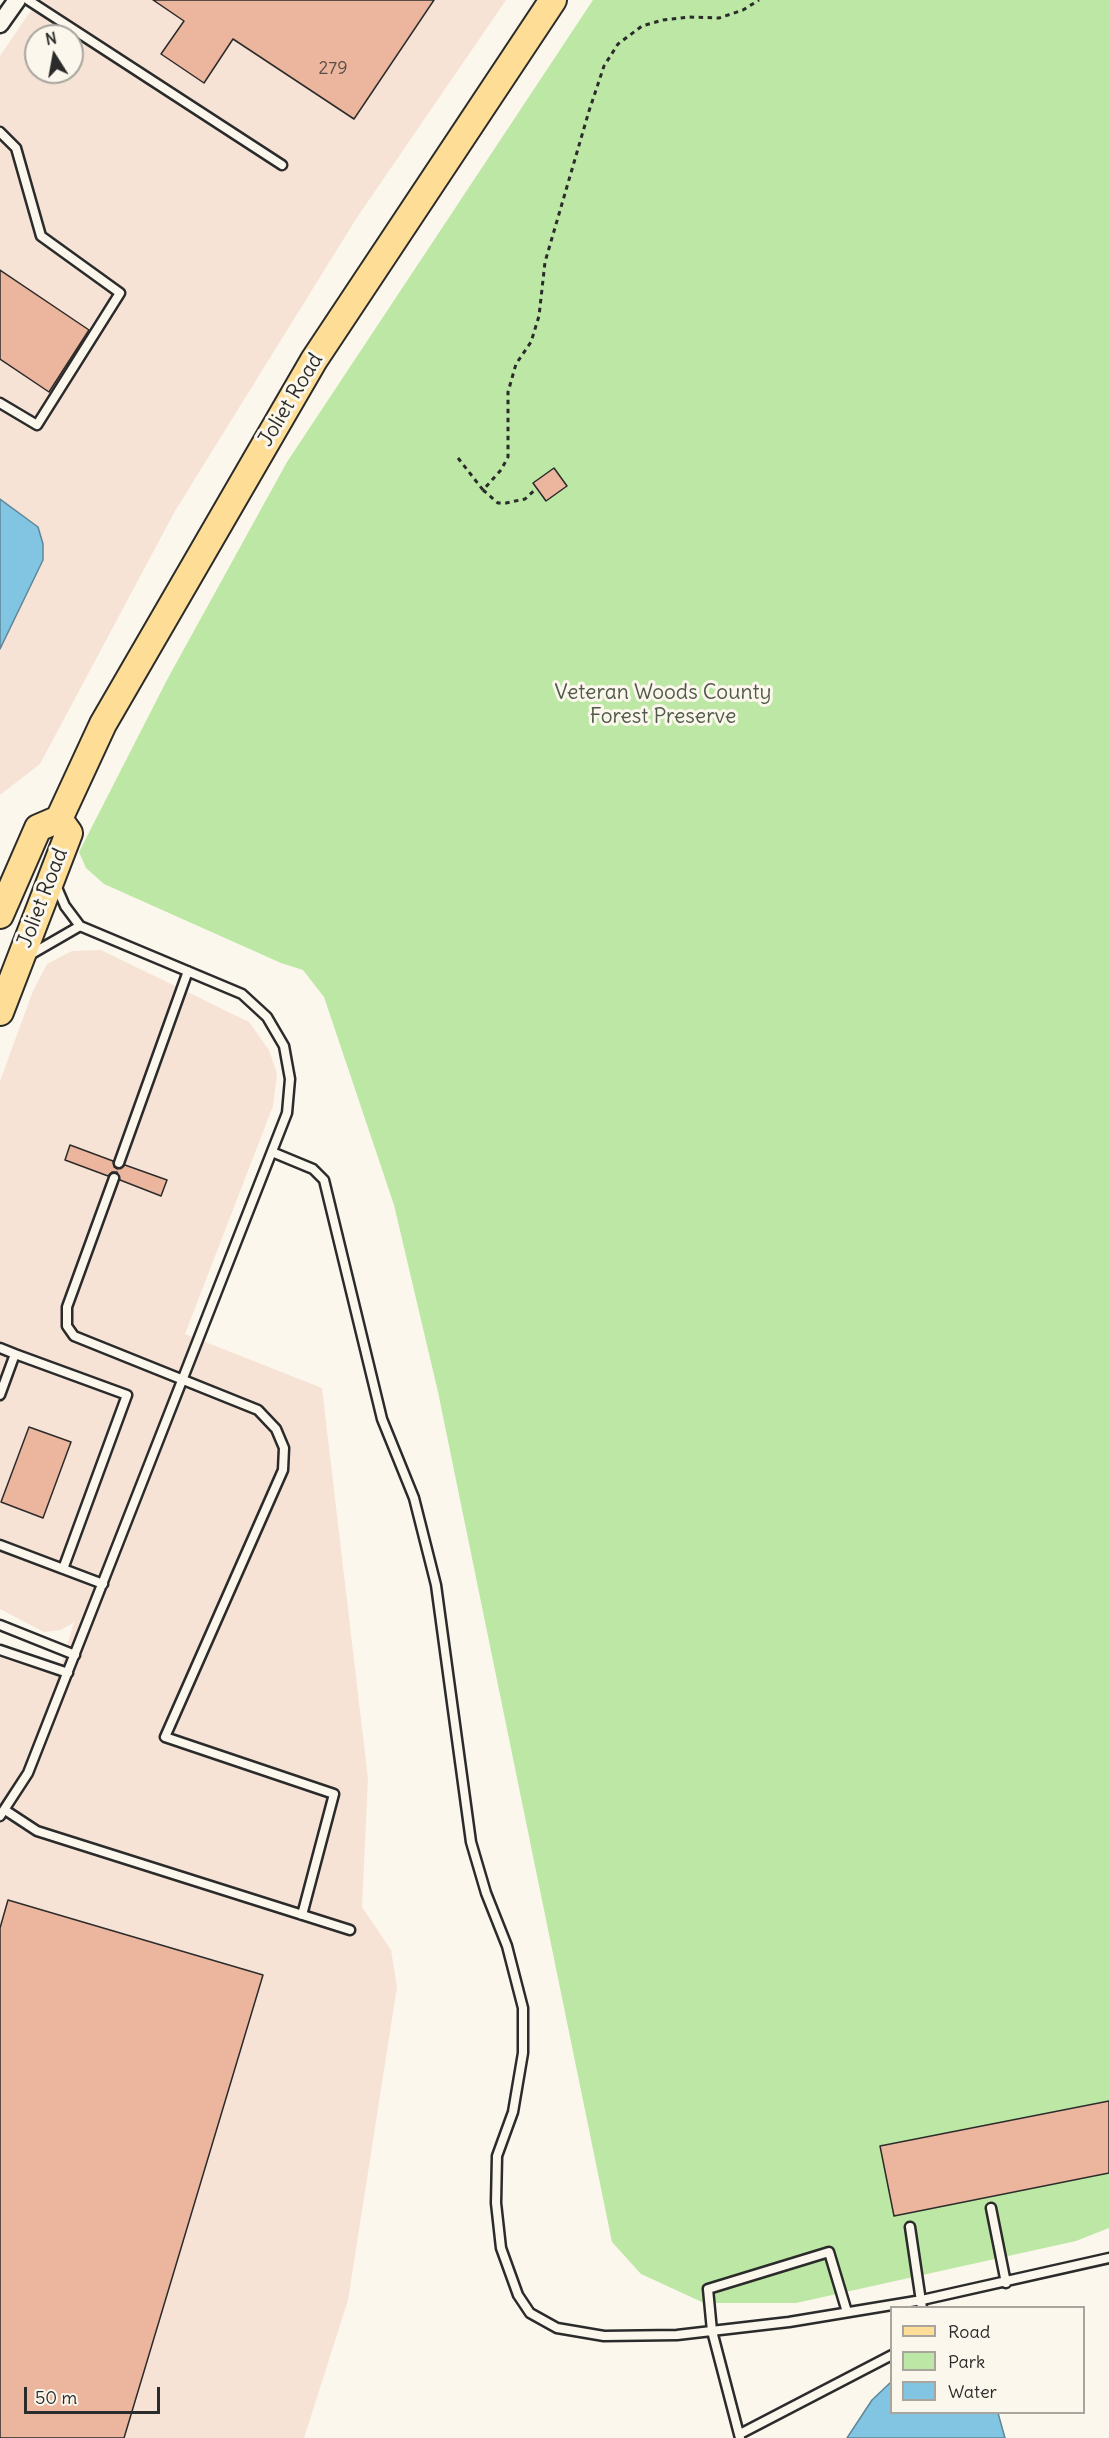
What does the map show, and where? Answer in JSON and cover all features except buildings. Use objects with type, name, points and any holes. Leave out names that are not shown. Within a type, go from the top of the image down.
[{"type":"main road","name":"Joliet Road","points":[[0,915],[38,828],[59,819],[103,724],[314,360],[553,0]]},
{"type":"main road","name":"Joliet Road","points":[[0,1012],[69,833],[59,819]]},
{"type":"street","points":[[0,24],[17,0]]},
{"type":"lane","points":[[28,0],[282,165]]},
{"type":"lane","points":[[0,132],[16,148],[41,236],[120,293],[37,425],[0,403]]},
{"type":"lane","points":[[52,877],[65,906],[80,926],[242,994],[267,1017],[284,1046],[290,1080],[287,1113],[103,1584],[28,1773],[2,1813],[37,1831],[350,1930]]},
{"type":"lane","points":[[19,962],[80,926]]},
{"type":"lane","points":[[119,1163],[188,971]]},
{"type":"lane","points":[[272,1152],[313,1169],[324,1180],[382,1419],[414,1498],[436,1585],[471,1842],[486,1893],[507,1946],[522,2008],[523,2053],[513,2112],[497,2156],[496,2203],[501,2248],[518,2295],[530,2313],[557,2328],[604,2336],[677,2335],[890,2307]]},
{"type":"lane","points":[[114,1178],[67,1307],[67,1326],[74,1336],[258,1410],[276,1429],[284,1449],[283,1470],[165,1737],[334,1794],[302,1915]]},
{"type":"lane","points":[[0,1346],[127,1395],[63,1569]]},
{"type":"lane","points":[[0,1395],[15,1353]]},
{"type":"lane","points":[[0,1545],[103,1584]]},
{"type":"lane","points":[[0,1625],[75,1655]]},
{"type":"lane","points":[[0,1650],[68,1673]]},
{"type":"lane","points":[[991,2208],[1006,2283]]},
{"type":"lane","points":[[910,2227],[922,2304]]},
{"type":"lane","points":[[847,2312],[829,2252],[708,2289],[712,2331],[740,2436],[890,2356]]},
{"type":"lane","points":[[903,2306],[922,2304],[1109,2258]]},
{"type":"path","points":[[483,490],[501,470],[508,457],[508,392],[516,364],[531,342],[537,324],[545,262],[604,66],[618,44],[642,26],[663,20],[689,17],[719,18],[743,10],[759,0]]},
{"type":"path","points":[[458,458],[483,490],[498,503],[525,499],[537,489]]},
{"type":"shaded area","points":[[38,0],[506,0],[356,219],[175,511],[40,764],[0,795],[0,56]]},
{"type":"shaded area","points":[[101,950],[249,1022],[269,1050],[277,1074],[273,1106],[185,1334],[322,1388],[368,1779],[362,1907],[391,1950],[397,1987],[348,2300],[304,2438],[0,2438],[0,1657],[58,1675],[74,1622],[61,1630],[44,1632],[0,1609],[0,1081],[33,991],[47,964],[72,951]]},
{"type":"green space","name":"Veteran Woods County Forest Preserve","points":[[593,0],[1109,0],[1109,2228],[1076,2241],[796,2303],[704,2303],[641,2274],[612,2242],[438,1392],[394,1205],[324,997],[303,970],[281,963],[104,884],[86,868],[79,852],[168,678],[287,462]]},
{"type":"water","points":[[0,499],[38,527],[43,544],[43,560],[0,649]]},
{"type":"water","points":[[890,2383],[890,2414],[998,2414],[1005,2438],[847,2438],[872,2400]]}]
